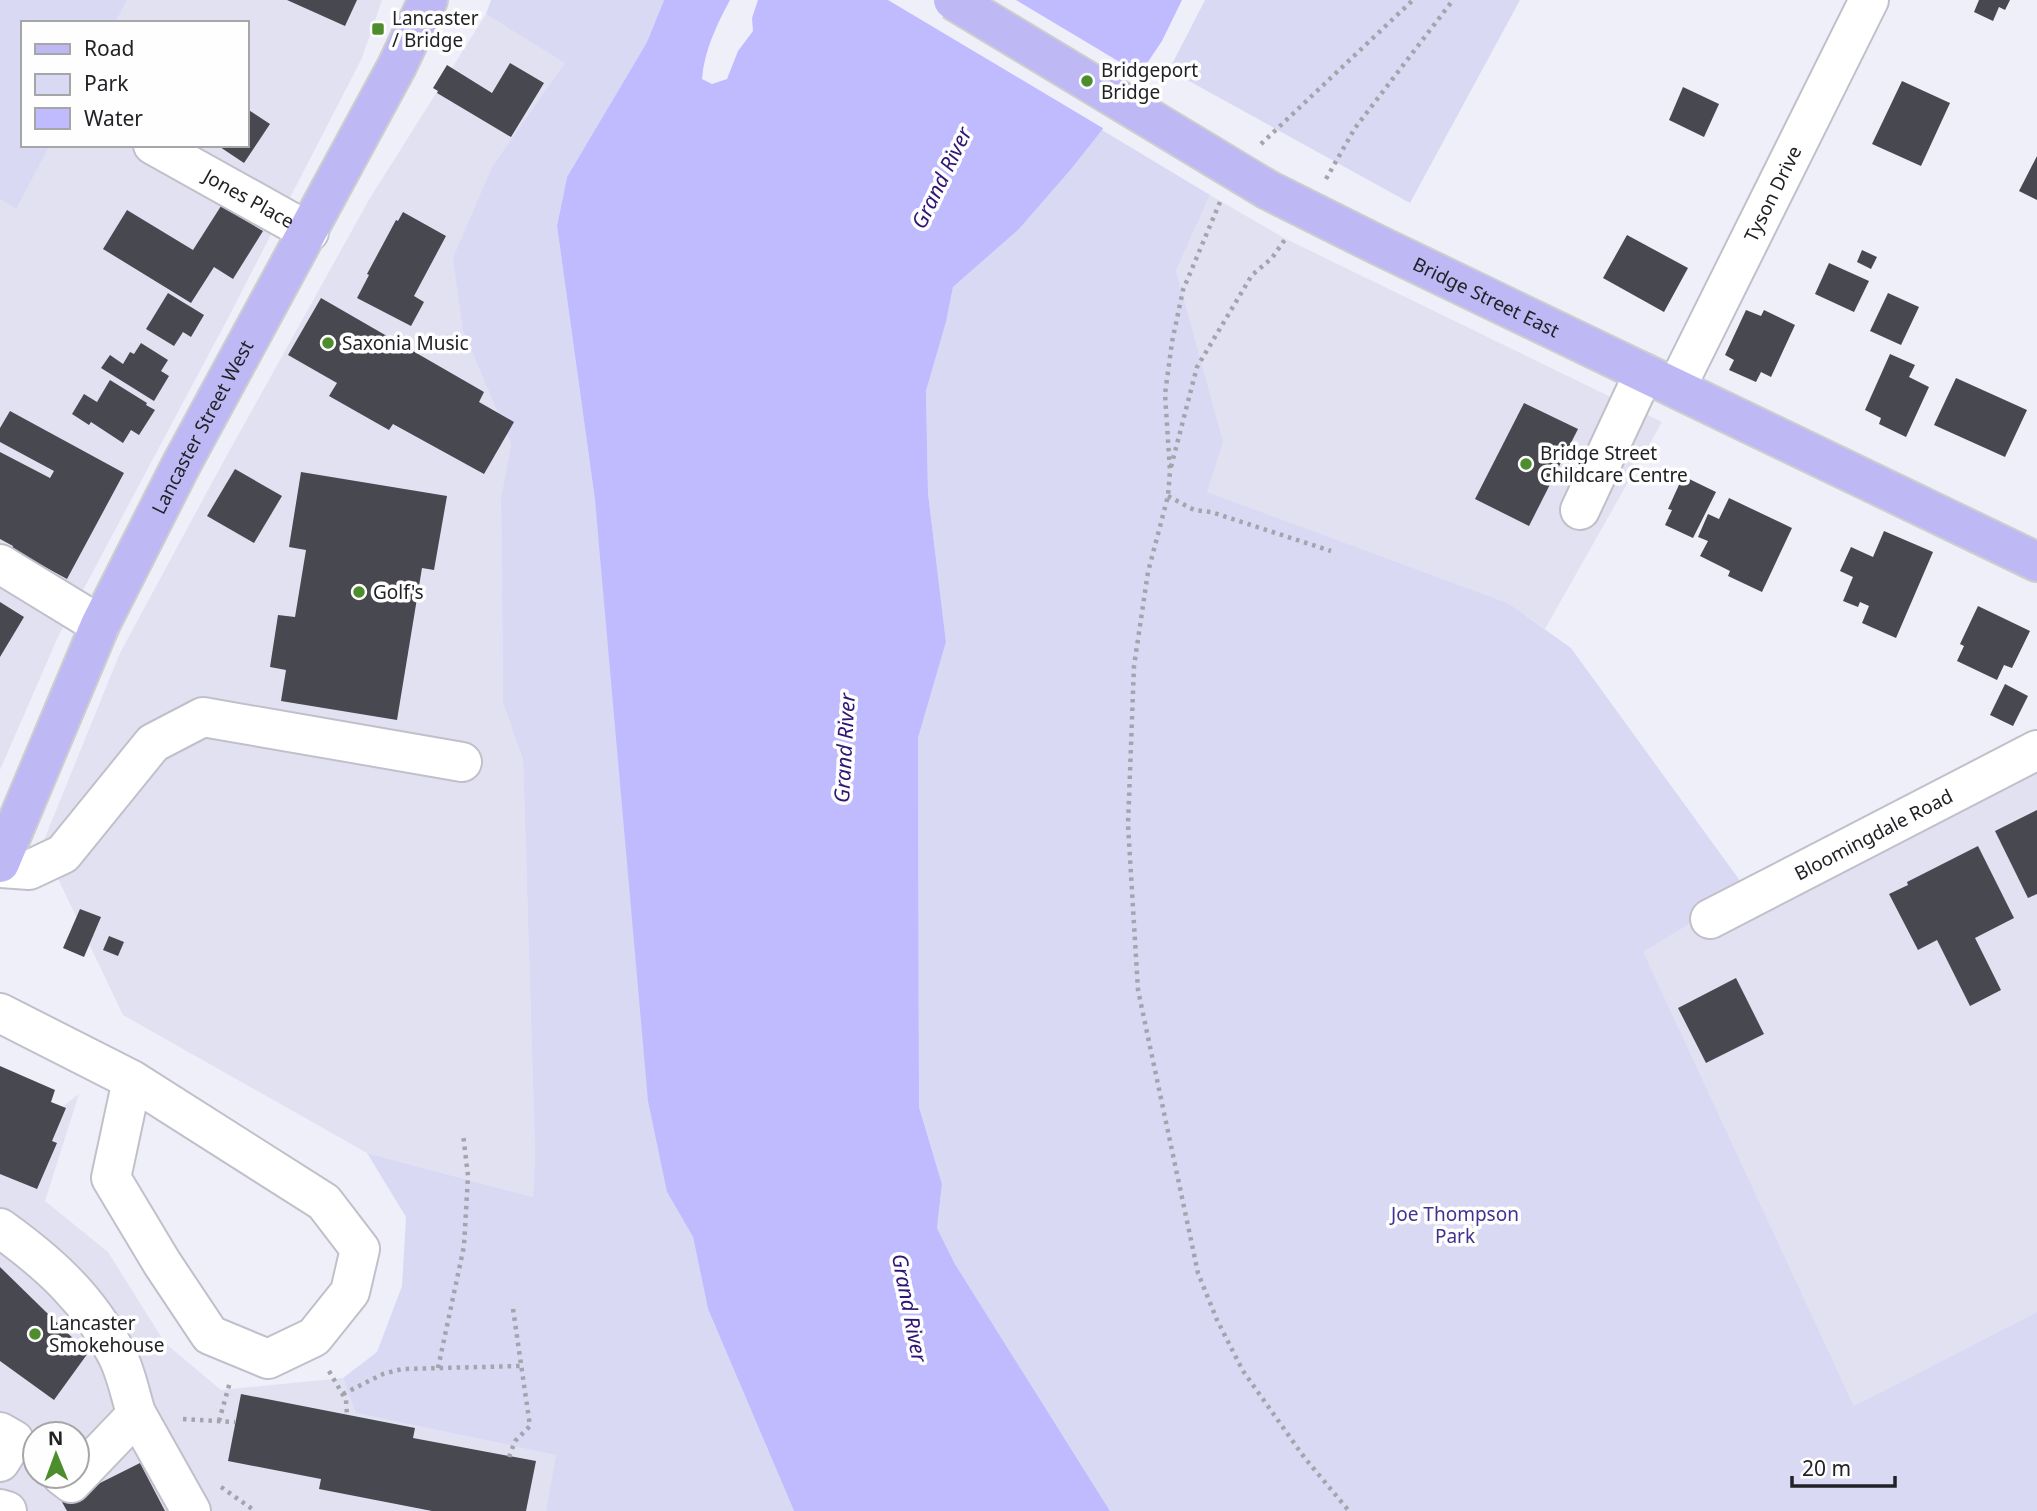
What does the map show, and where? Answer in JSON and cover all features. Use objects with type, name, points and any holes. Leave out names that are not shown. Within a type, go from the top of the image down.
[{"type":"main road","name":"Lancaster Street West","points":[[0,866],[100,625],[181,465],[397,66],[428,0]]},
{"type":"main road","name":"Bridge Street East","points":[[953,0],[1269,190],[2037,562]]},
{"type":"street","name":"Tyson Drive","points":[[1580,510],[1660,380],[1869,0]]},
{"type":"street","name":"Jones Place","points":[[157,147],[309,232]]},
{"type":"street","points":[[0,564],[100,625]]},
{"type":"street","points":[[0,866],[29,870],[63,854],[153,743],[203,717],[462,762]]},
{"type":"street","name":"Bloomingdale Road","points":[[1710,919],[2037,750]]},
{"type":"street","points":[[0,1013],[132,1080],[324,1202],[360,1249],[350,1292],[314,1337],[268,1359],[210,1335],[162,1263],[111,1178],[132,1080]]},
{"type":"street","points":[[0,1227],[40,1257],[84,1301],[118,1357],[136,1413],[191,1511]]},
{"type":"street","points":[[91,1462],[136,1413]]},
{"type":"street","points":[[0,1509],[7,1511]]},
{"type":"path","points":[[1259,147],[1413,0]]},
{"type":"path","points":[[1321,188],[1355,128],[1453,0]]},
{"type":"path","points":[[1222,198],[1183,290],[1172,342],[1165,394],[1170,471],[1168,496],[1148,572],[1134,666],[1128,825],[1138,990],[1198,1273],[1217,1320],[1243,1371],[1304,1457],[1349,1511]]},
{"type":"path","points":[[1170,471],[1198,367],[1252,275],[1272,258],[1291,232]]},
{"type":"path","points":[[1168,496],[1194,510],[1211,512],[1331,551]]},
{"type":"path","points":[[438,1368],[464,1246],[468,1176],[463,1134]]},
{"type":"path","points":[[509,1457],[515,1441],[530,1426],[513,1309]]},
{"type":"path","points":[[323,1362],[346,1400],[347,1415]]},
{"type":"path","points":[[343,1394],[383,1374],[402,1369],[521,1366]]},
{"type":"path","points":[[219,1422],[231,1380]]},
{"type":"path","points":[[186,1427],[183,1419],[235,1422]]},
{"type":"path","points":[[215,1476],[222,1487],[255,1511]]},
{"type":"shaded area","points":[[127,0],[382,0],[362,58],[227,320],[57,639],[0,770],[0,199],[16,208],[49,147],[248,147],[248,21],[116,21]]},
{"type":"shaded area","points":[[486,14],[566,63],[493,165],[463,331],[511,444],[501,498],[503,703],[523,760],[535,1154],[533,1197],[367,1153],[123,1015],[42,845],[120,653],[370,198]]},
{"type":"shaded area","points":[[1210,195],[1284,238],[1662,422],[1545,629],[1508,603],[1206,492],[1176,271]]},
{"type":"shaded area","points":[[2037,735],[2037,1312],[1854,1406],[1642,951],[1746,889]]},
{"type":"shaded area","points":[[79,1094],[45,1201],[108,1252],[165,1343],[221,1390],[343,1378],[357,1413],[557,1455],[546,1511],[0,1511],[0,1155]]},
{"type":"green space","points":[[0,0],[127,0],[116,21],[21,21],[21,147],[49,147],[16,209],[0,199]]},
{"type":"green space","points":[[491,0],[664,0],[647,42],[567,177],[557,226],[595,500],[667,1192],[693,1237],[708,1309],[794,1511],[546,1511],[556,1455],[356,1413],[343,1378],[377,1352],[402,1286],[406,1217],[367,1153],[533,1197],[535,1154],[523,760],[503,703],[501,498],[511,444],[463,331],[453,258],[493,165],[565,63],[486,14]]},
{"type":"green space","points":[[1205,0],[1520,0],[1410,203],[1169,70]]},
{"type":"green space","name":"Joe Thompson Park","points":[[1102,130],[1210,195],[1176,271],[1223,442],[1207,492],[1508,603],[1571,648],[1746,889],[1643,952],[1854,1406],[2037,1312],[2037,1511],[1110,1511],[955,1264],[937,1228],[942,1184],[919,1107],[918,738],[946,642],[928,493],[926,391],[953,287],[1019,229]]},
{"type":"water","name":"Grand River","points":[[664,0],[730,0],[705,58],[702,79],[712,84],[727,79],[738,51],[753,31],[752,18],[758,0],[1182,0],[1162,41],[1102,130],[1071,169],[1019,229],[953,287],[926,391],[928,493],[946,642],[918,738],[919,1107],[942,1184],[937,1228],[955,1264],[1110,1511],[794,1511],[708,1309],[693,1237],[667,1192],[648,1101],[595,500],[557,226],[567,177],[647,42]]},
{"type":"pier","points":[[888,0],[1016,0],[1143,76],[1106,130]]},
{"type":"building","points":[[287,0],[357,0],[345,26]]},
{"type":"building","points":[[1979,0],[2010,0],[2005,10],[1999,7],[1993,21],[1974,12]]},
{"type":"building","points":[[510,63],[544,83],[511,137],[437,93],[433,88],[447,65],[492,93]]},
{"type":"building","points":[[1902,81],[1950,103],[1921,166],[1872,144]]},
{"type":"building","points":[[1683,87],[1719,104],[1704,137],[1669,120]]},
{"type":"building","points":[[248,110],[270,124],[244,163],[220,147],[248,147]]},
{"type":"building","points":[[2037,156],[2037,200],[2019,191]]},
{"type":"building","points":[[221,206],[263,231],[233,279],[214,267],[191,303],[103,249],[127,210],[193,250]]},
{"type":"building","points":[[403,212],[446,236],[414,296],[424,302],[411,326],[357,298],[369,275],[367,274]]},
{"type":"building","points":[[1627,235],[1688,268],[1664,312],[1603,278]]},
{"type":"building","points":[[1862,250],[1877,257],[1871,269],[1857,262]]},
{"type":"building","points":[[1829,263],[1869,281],[1854,312],[1815,294]]},
{"type":"building","points":[[168,293],[204,315],[191,337],[183,332],[174,346],[146,329]]},
{"type":"building","points":[[1888,293],[1919,307],[1901,345],[1870,331]]},
{"type":"building","points":[[321,298],[484,392],[479,402],[514,422],[484,474],[393,424],[389,430],[329,396],[337,383],[288,355]]},
{"type":"building","points":[[1746,310],[1761,316],[1764,310],[1795,325],[1771,377],[1761,372],[1756,382],[1729,370],[1734,360],[1725,355]]},
{"type":"building","points":[[141,343],[168,360],[161,371],[169,376],[154,401],[101,368],[110,355],[123,364],[130,352],[134,354]]},
{"type":"building","points":[[1890,354],[1915,365],[1909,377],[1929,387],[1906,437],[1879,424],[1881,418],[1865,410]]},
{"type":"building","points":[[1956,378],[2027,410],[2005,457],[1934,425]]},
{"type":"building","points":[[110,380],[155,410],[139,435],[131,430],[123,443],[91,422],[89,425],[72,414],[84,394],[97,402]]},
{"type":"building","name":"Bridge Street Childcare Centre","points":[[1524,403],[1578,429],[1529,526],[1475,499]]},
{"type":"building","points":[[10,411],[124,473],[67,579],[12,549],[13,546],[0,539],[0,452],[50,478],[54,471],[0,442],[0,428]]},
{"type":"building","points":[[235,469],[282,496],[254,543],[207,516]]},
{"type":"building","name":"Golf's","points":[[301,472],[447,496],[434,570],[422,568],[397,720],[281,701],[286,670],[270,667],[278,615],[295,617],[306,550],[289,547]]},
{"type":"building","points":[[1683,476],[1716,492],[1693,538],[1665,525],[1672,510],[1668,509]]},
{"type":"building","points":[[1729,498],[1792,528],[1762,592],[1728,576],[1730,571],[1700,556],[1708,541],[1698,537],[1708,514],[1719,519]]},
{"type":"building","points":[[1884,531],[1933,552],[1896,638],[1862,623],[1869,606],[1860,602],[1858,607],[1843,601],[1853,577],[1840,571],[1851,547],[1873,557]]},
{"type":"building","points":[[0,602],[24,617],[0,657]]},
{"type":"building","points":[[1978,606],[2030,631],[2012,668],[2004,665],[1997,680],[1957,661],[1964,646],[1960,644]]},
{"type":"building","points":[[2005,684],[2028,696],[2013,726],[1990,715]]},
{"type":"building","points":[[2037,810],[2037,894],[2028,898],[1995,831]]},
{"type":"building","points":[[1978,846],[2014,918],[1975,938],[2001,990],[1970,1006],[1937,940],[1918,950],[1889,894]]},
{"type":"building","points":[[80,909],[101,917],[84,957],[63,948]]},
{"type":"building","points":[[109,936],[124,942],[118,956],[103,950]]},
{"type":"building","points":[[1736,978],[1764,1034],[1706,1063],[1678,1008]]},
{"type":"building","points":[[0,1066],[55,1090],[51,1102],[66,1108],[52,1141],[57,1143],[37,1189],[0,1174]]},
{"type":"building","name":"Lancaster Smokehouse","points":[[0,1267],[88,1353],[54,1400],[0,1361]]},
{"type":"building","points":[[241,1394],[415,1428],[413,1438],[536,1461],[526,1511],[432,1511],[319,1489],[321,1479],[228,1461]]},
{"type":"building","points":[[140,1463],[165,1511],[67,1511],[62,1502],[91,1490],[91,1488]]},
{"type":"place","name":"Lancaster / Bridge","points":[[378,29]]},
{"type":"place","name":"Bridgeport Bridge","points":[[1087,81]]},
{"type":"place","name":"Saxonia Music","points":[[328,343]]},
{"type":"place","name":"Bridge Street Childcare Centre","points":[[1526,464]]},
{"type":"place","name":"Golf's","points":[[359,592]]},
{"type":"place","name":"Lancaster Smokehouse","points":[[35,1334]]}]
